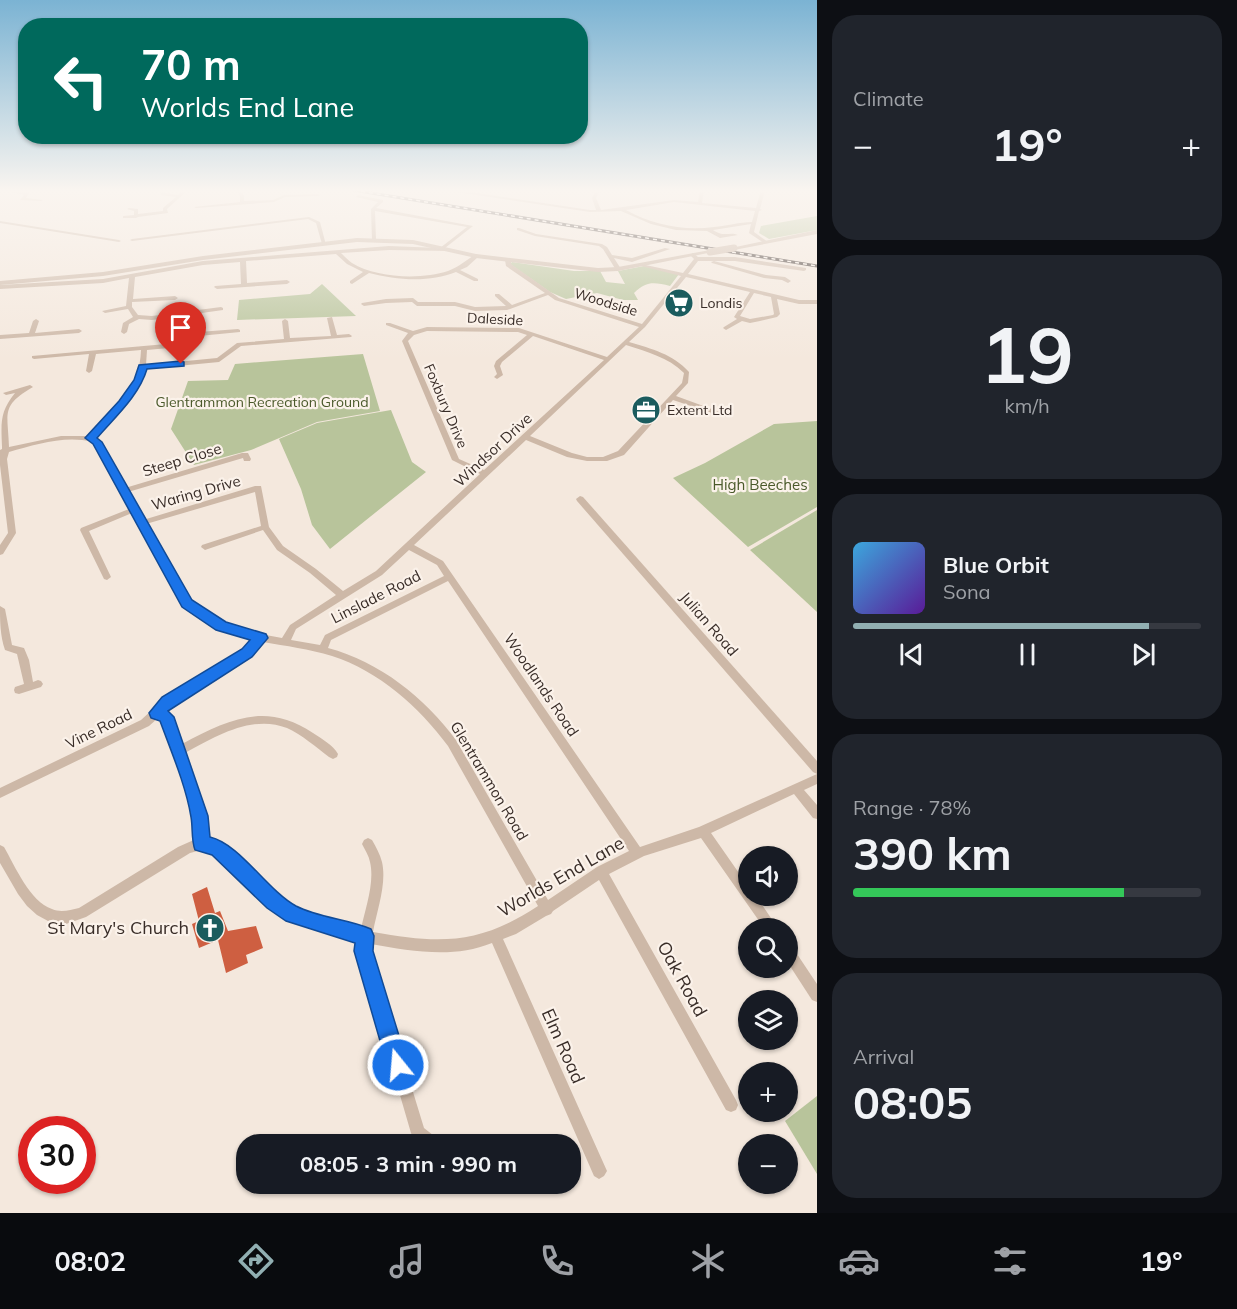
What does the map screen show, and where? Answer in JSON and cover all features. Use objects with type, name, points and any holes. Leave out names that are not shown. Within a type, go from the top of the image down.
[{"type":"street","points":[[0,285],[103,274],[203,258],[301,247]]},
{"type":"street","points":[[345,247],[347,252]]},
{"type":"street","points":[[0,285],[59,285],[132,276],[203,262],[406,247],[453,251]]},
{"type":"street","points":[[435,247],[476,256],[574,269],[618,269],[695,257],[741,247]]},
{"type":"street","points":[[603,247],[618,269]]},
{"type":"street","points":[[610,256],[632,260],[667,249]]},
{"type":"street","points":[[338,253],[347,262],[367,272],[385,276],[419,277],[456,270],[476,256]]},
{"type":"street","points":[[695,257],[735,259],[804,269]]},
{"type":"street","points":[[695,257],[788,281]]},
{"type":"street","name":"Windsor Drive","points":[[285,642],[293,627],[379,573],[626,343],[684,275],[695,257]]},
{"type":"street","points":[[243,260],[244,285]]},
{"type":"street","name":"Woodside","points":[[508,260],[508,265],[547,294],[568,303],[642,326]]},
{"type":"street","points":[[643,265],[799,302],[817,302]]},
{"type":"street","points":[[456,270],[476,280]]},
{"type":"street","points":[[352,282],[367,272]]},
{"type":"street","points":[[132,276],[129,304],[133,315],[152,318],[217,311]]},
{"type":"street","points":[[217,287],[287,282]]},
{"type":"street","points":[[740,320],[737,317],[753,291]]},
{"type":"street","points":[[367,305],[414,300],[416,307],[455,304],[475,309],[512,307],[547,294]]},
{"type":"street","points":[[497,295],[512,307]]},
{"type":"street","points":[[726,328],[740,320],[748,321],[775,316],[777,314],[774,296]]},
{"type":"street","points":[[109,312],[129,304],[176,298]]},
{"type":"street","points":[[124,332],[126,323],[138,317]]},
{"type":"street","points":[[330,318],[334,337]]},
{"type":"street","points":[[285,321],[287,340]]},
{"type":"street","points":[[31,334],[33,323]]},
{"type":"street","points":[[238,323],[238,344]]},
{"type":"street","points":[[388,324],[413,333]]},
{"type":"street","name":"Daleside","points":[[413,333],[428,329],[507,329],[532,334],[608,359]]},
{"type":"street","points":[[34,357],[93,352],[119,346],[144,348],[169,346],[171,330]]},
{"type":"street","points":[[0,337],[79,331]]},
{"type":"street","points":[[199,334],[237,331]]},
{"type":"street","points":[[43,344],[46,333]]},
{"type":"street","name":"Foxbury Drive","points":[[413,333],[405,341],[456,460],[486,474]]},
{"type":"street","points":[[496,377],[500,375],[497,366],[499,361],[532,334]]},
{"type":"street","points":[[143,367],[219,360],[238,344],[349,336]]},
{"type":"street","points":[[525,437],[570,455],[604,459],[621,453],[685,383],[687,373],[680,364],[668,357],[626,343]]},
{"type":"street","points":[[3,452],[61,440],[90,438],[123,403],[139,380],[143,367],[144,348]]},
{"type":"street","points":[[89,371],[93,352]]},
{"type":"street","points":[[0,552],[12,533],[4,510],[2,412],[27,388],[6,393]]},
{"type":"street","points":[[672,398],[726,416]]},
{"type":"street","name":"Glentrammon Road","points":[[90,438],[97,442],[133,510],[189,606],[221,626],[261,638],[322,650],[356,662],[396,686],[418,704],[440,727],[547,910]]},
{"type":"street","name":"Steep Close","points":[[123,491],[245,455],[247,459]]},
{"type":"street","name":"Waring Drive","points":[[141,523],[258,488],[265,527],[280,548],[344,596]]},
{"type":"street","name":"Julian Road","points":[[580,499],[817,769]]},
{"type":"street","points":[[107,577],[84,530],[133,510]]},
{"type":"street","points":[[205,547],[265,527]]},
{"type":"street","name":"Woodlands Road","points":[[408,546],[440,563],[638,853]]},
{"type":"street","name":"Linslade Road","points":[[322,650],[328,638],[449,577]]},
{"type":"street","points":[[0,609],[4,648],[21,651],[28,687]]},
{"type":"street","name":"Vine Road","points":[[0,793],[145,723],[168,702],[247,653],[261,638]]},
{"type":"street","points":[[0,851],[31,902],[45,914],[62,918],[82,913],[182,851],[202,844],[200,816],[179,751],[166,717],[157,713]]},
{"type":"street","points":[[179,751],[229,727],[262,721],[289,724],[333,753]]},
{"type":"street","name":"Worlds End Lane","points":[[202,844],[217,847],[273,901],[293,915],[365,936],[426,947],[449,947],[495,936],[547,910],[601,871],[638,853],[703,831],[817,779]]},
{"type":"street","points":[[796,788],[817,814]]},
{"type":"street","points":[[703,831],[764,918]]},
{"type":"street","points":[[368,844],[376,861],[376,877],[364,951],[419,1134]]},
{"type":"street","name":"Oak Road","points":[[601,871],[731,1105]]},
{"type":"street","name":"Elm Road","points":[[495,936],[599,1172]]},
{"type":"street","points":[[798,967],[817,995]]},
{"type":"green space","points":[[512,262],[574,271],[600,271],[606,282],[625,284],[618,271],[644,266],[679,274],[670,286],[655,283],[642,286],[634,293],[638,300],[623,300],[597,293],[566,299],[550,292],[510,264]]},
{"type":"green space","points":[[322,284],[356,316],[237,320],[239,300],[310,294]]},
{"type":"green space","name":"Glentrammon Recreation Ground","points":[[363,354],[380,411],[317,422],[251,450],[194,465],[171,429],[188,381],[228,380],[235,364]]},
{"type":"green space","name":"Glentrammon Recreation Ground","points":[[391,410],[412,462],[426,472],[330,549],[312,525],[301,489],[279,439],[317,423]]},
{"type":"green space","name":"High Beeches","points":[[817,421],[817,507],[748,547],[673,478],[705,463],[774,424]]},
{"type":"green space","points":[[817,510],[817,612],[750,550]]},
{"type":"green space","points":[[817,1096],[817,1174],[798,1143],[798,1134],[793,1134],[786,1122],[798,1122],[798,1111]]},
{"type":"building","name":"St Mary's Church","points":[[207,887],[215,913],[220,911],[228,931],[256,926],[263,948],[246,955],[248,963],[226,973],[218,940],[199,948],[192,924],[199,921],[192,894]]},
{"type":"railway","points":[[699,247],[817,266]]},
{"type":"place","name":"Londis","points":[[679,303]]},
{"type":"place","name":"Extent Ltd","points":[[646,410]]},
{"type":"place","name":"St Mary's Church","points":[[210,928]]},
{"type":"route","points":[[181,364],[143,367],[139,380],[123,403],[90,438],[97,442],[177,588],[192,610],[221,626],[261,638],[247,653],[168,702],[157,713],[166,717],[179,751],[200,816],[202,844],[207,843],[217,847],[273,901],[293,915],[365,936],[364,951],[398,1065]]}]
